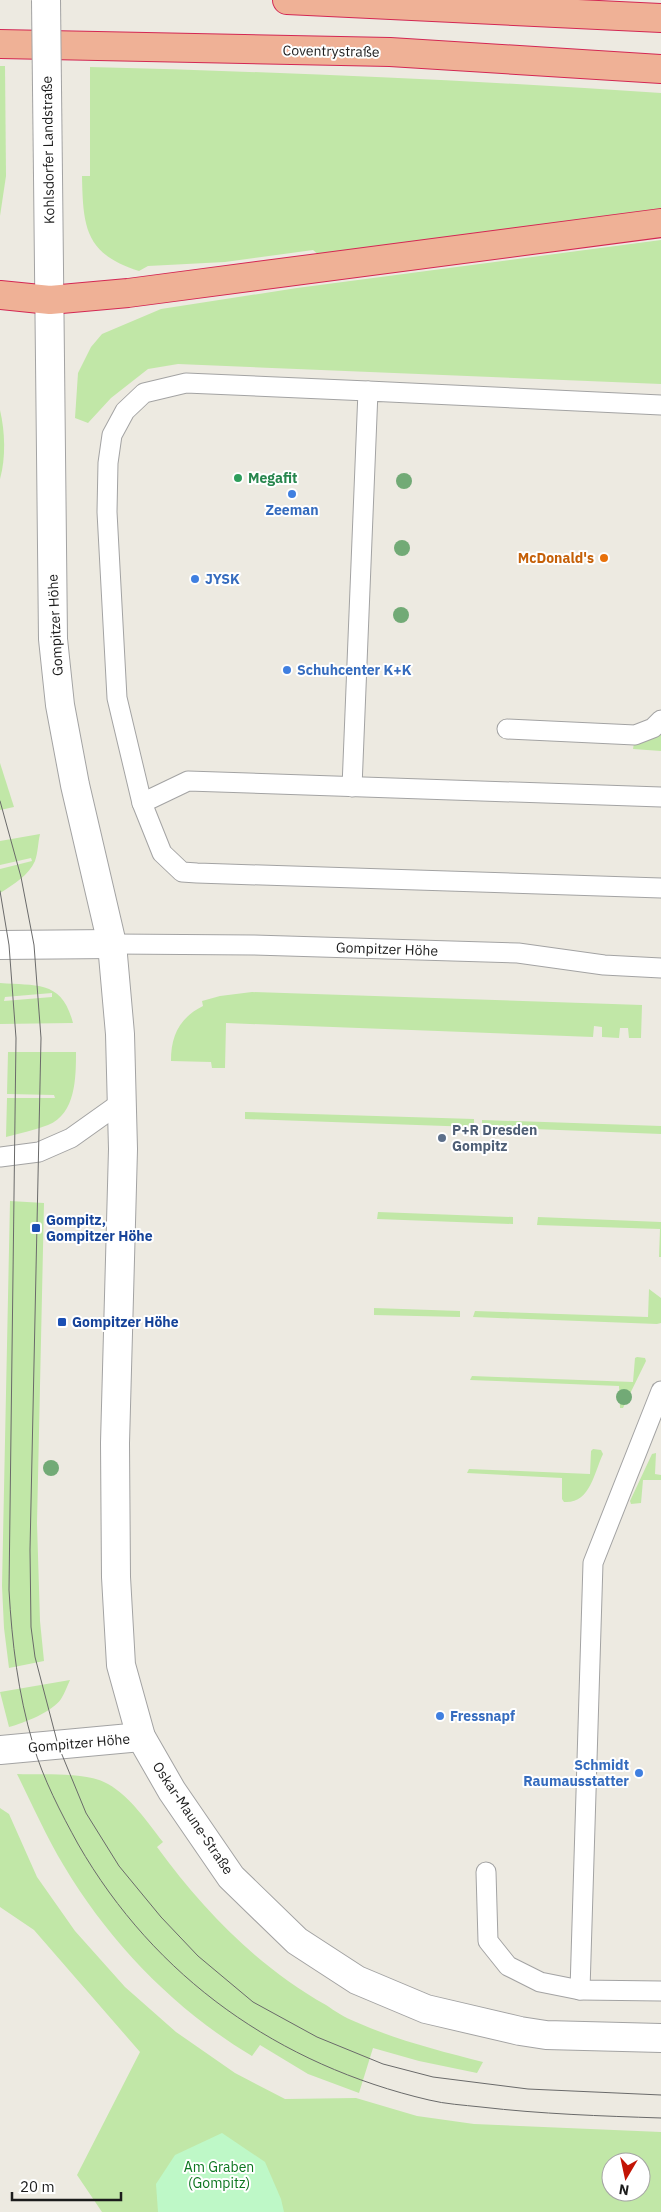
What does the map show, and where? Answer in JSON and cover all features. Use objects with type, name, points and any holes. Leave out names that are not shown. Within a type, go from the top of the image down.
[{"type":"highway","points":[[287,0],[380,1],[661,18]]},
{"type":"highway","name":"Coventrystraße","points":[[0,44],[390,52],[661,69]]},
{"type":"highway","points":[[0,296],[50,300],[128,293],[661,223]]},
{"type":"street","name":"Kohlsdorfer Landstraße","points":[[46,0],[50,300]]},
{"type":"street","name":"Gompitzer Höhe","points":[[0,1750],[141,1738],[121,1665],[119,1645],[115,1436],[123,1149],[120,1034],[112,944],[75,784],[60,705],[53,639],[50,300]]},
{"type":"street","name":"Gompitzer Höhe","points":[[0,945],[112,944]]},
{"type":"street","name":"Oskar-Maune-Straße","points":[[141,1738],[172,1791],[231,1877],[297,1941],[358,1980],[426,2009],[520,2031],[546,2035],[661,2038]]},
{"type":"lane","points":[[661,405],[186,383],[144,394],[125,411],[112,435],[108,463],[107,512],[117,698],[142,803],[162,853],[182,872],[661,888]]},
{"type":"lane","points":[[352,787],[368,391]]},
{"type":"lane","points":[[508,729],[635,735],[653,728],[661,720]]},
{"type":"lane","points":[[142,803],[188,781],[661,798]]},
{"type":"lane","name":"Gompitzer Höhe","points":[[112,944],[254,945],[518,953],[604,965],[661,968]]},
{"type":"lane","points":[[0,1157],[39,1152],[71,1138],[123,1100]]},
{"type":"lane","points":[[580,1990],[593,1563],[661,1391]]},
{"type":"lane","points":[[486,1872],[488,1941],[508,1966],[540,1982],[580,1990],[661,1991]]},
{"type":"green space","points":[[0,66],[5,66],[6,176],[0,216]]},
{"type":"green space","points":[[90,67],[376,77],[661,93],[661,210],[320,256],[313,250],[225,262],[148,266],[139,271],[107,256],[97,247],[86,224],[82,176],[90,176]]},
{"type":"green space","points":[[661,240],[661,384],[178,364],[148,369],[111,398],[88,423],[75,418],[78,373],[91,347],[102,334],[161,309],[297,288]]},
{"type":"green space","points":[[0,410],[4,444],[0,479]]},
{"type":"green space","points":[[661,734],[661,751],[633,749],[634,743],[648,740]]},
{"type":"green space","points":[[0,763],[14,807],[0,810]]},
{"type":"green space","points":[[40,834],[36,858],[29,871],[0,893],[0,869],[32,861],[31,858],[0,865],[0,841]]},
{"type":"green space","points":[[0,983],[36,986],[55,992],[68,1009],[73,1023],[0,1024]],"holes":[[[52,993],[52,997],[4,1001],[5,997]]]},
{"type":"green space","points":[[252,992],[642,1005],[641,1038],[629,1038],[628,1028],[620,1028],[619,1038],[602,1037],[602,1027],[594,1026],[593,1037],[226,1023],[225,1068],[212,1068],[211,1062],[171,1061],[171,1052],[178,1029],[188,1016],[203,1006],[202,1001],[220,996]]},
{"type":"green space","points":[[8,1052],[76,1052],[76,1062],[75,1083],[69,1104],[57,1120],[33,1130],[6,1137],[7,1098],[55,1098],[54,1095],[7,1094]]},
{"type":"green space","points":[[245,1112],[474,1119],[474,1127],[245,1119]]},
{"type":"green space","points":[[482,1120],[661,1126],[661,1134],[482,1127]]},
{"type":"green space","points":[[10,1201],[44,1203],[37,1523],[40,1621],[44,1661],[9,1668],[4,1628],[2,1586]]},
{"type":"green space","points":[[378,1212],[513,1217],[513,1224],[377,1219]]},
{"type":"green space","points":[[538,1217],[661,1222],[661,1257],[659,1257],[660,1229],[537,1225]]},
{"type":"green space","points":[[649,1289],[661,1298],[661,1323],[473,1317],[475,1311],[648,1317]]},
{"type":"green space","points":[[374,1308],[460,1311],[460,1317],[374,1315]]},
{"type":"green space","points":[[635,1358],[645,1358],[646,1361],[623,1408],[620,1408],[619,1386],[470,1380],[472,1376],[633,1382]]},
{"type":"green space","points":[[593,1449],[601,1450],[603,1454],[594,1478],[585,1493],[573,1501],[564,1502],[562,1499],[562,1478],[467,1473],[469,1469],[590,1474],[591,1451]]},
{"type":"green space","points":[[656,1453],[655,1474],[661,1475],[661,1480],[643,1480],[641,1503],[631,1504],[630,1501],[652,1454]]},
{"type":"green space","points":[[70,1680],[57,1704],[45,1713],[9,1727],[0,1692]]},
{"type":"green space","points":[[17,1774],[76,1775],[99,1780],[116,1789],[145,1818],[163,1842],[157,1847],[213,1915],[277,1973],[301,1990],[352,2020],[402,2040],[483,2062],[477,2073],[419,2061],[373,2048],[359,2093],[308,2074],[260,2045],[252,2056],[224,2038],[197,2018],[146,1973],[102,1922],[57,1855]]},
{"type":"green space","points":[[0,1808],[9,1814],[37,1877],[75,1931],[125,1987],[176,2032],[235,2073],[285,2099],[356,2098],[417,2116],[474,2124],[661,2132],[661,2212],[102,2212],[77,2175],[140,2052],[34,1930],[0,1907]]},
{"type":"green space","name":"Am Graben (Gompitz)","points":[[222,2133],[265,2162],[281,2199],[284,2212],[158,2212],[156,2184],[175,2155]]},
{"type":"tram line","points":[[0,801],[21,877],[34,945],[41,1038],[30,1550],[31,1627],[35,1657],[58,1745],[86,1813],[119,1866],[161,1917],[198,1956],[253,2002],[317,2037],[383,2064],[433,2077],[528,2089],[661,2095]]},
{"type":"tram line","points":[[0,891],[9,945],[16,1038],[10,1610],[20,1687],[33,1744],[47,1783],[78,1844],[109,1892],[144,1936],[183,1975],[226,2009],[272,2039],[322,2064],[374,2084],[441,2102],[548,2113],[661,2118]]},
{"type":"place","name":"Megafit","points":[[238,478]]},
{"type":"place","name":"Zeeman","points":[[292,494]]},
{"type":"place","name":"McDonald's","points":[[604,558]]},
{"type":"place","name":"JYSK","points":[[195,579]]},
{"type":"place","name":"Schuhcenter K+K","points":[[287,670]]},
{"type":"place","name":"P+R Dresden Gompitz","points":[[442,1138]]},
{"type":"place","name":"Gompitz, Gompitzer Höhe","points":[[36,1228]]},
{"type":"place","name":"Gompitzer Höhe","points":[[62,1322]]},
{"type":"place","name":"Fressnapf","points":[[440,1716]]},
{"type":"place","name":"Schmidt Raumausstatter","points":[[639,1773]]}]
